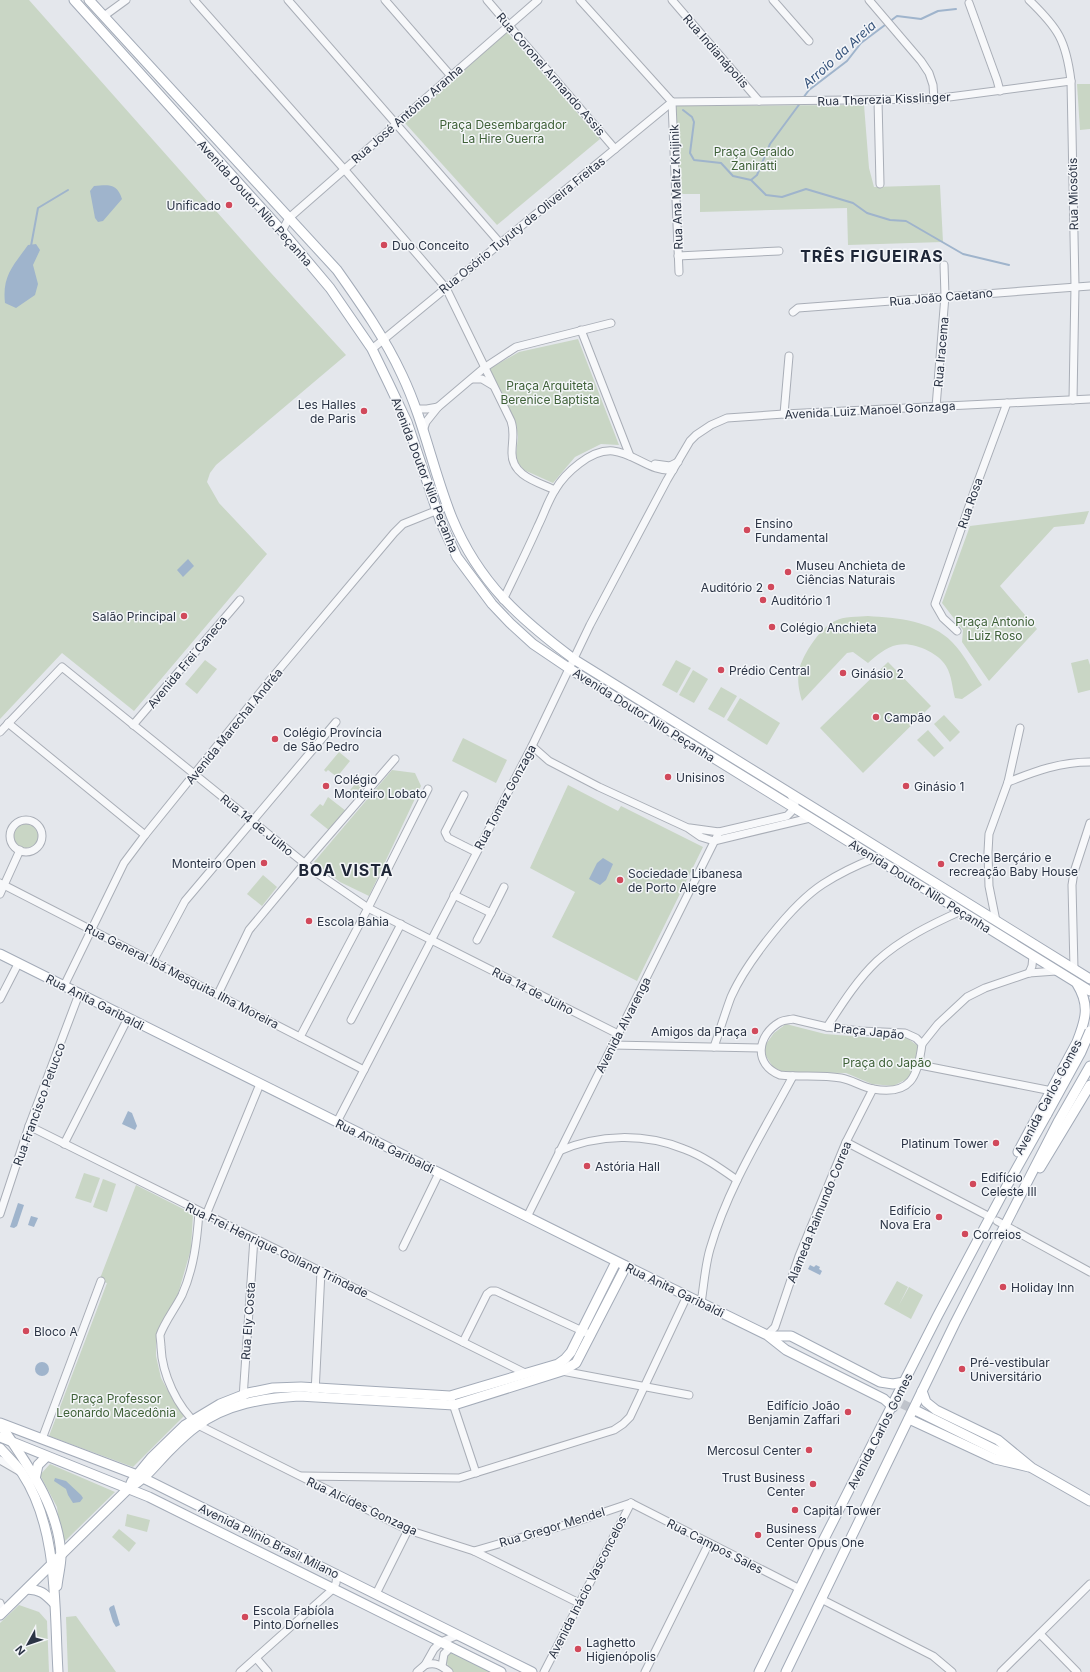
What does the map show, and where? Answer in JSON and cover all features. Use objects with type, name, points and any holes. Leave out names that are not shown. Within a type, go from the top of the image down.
[{"type":"main road","name":"Avenida Doutor Nilo Peçanha","points":[[74,0],[282,231],[330,288],[372,349],[407,422],[437,510],[457,557],[492,604],[533,644],[570,669],[1090,991]]},
{"type":"main road","name":"Avenida Doutor Nilo Peçanha","points":[[89,0],[337,270],[359,301],[402,375],[416,409],[448,506],[468,550],[484,575],[503,600],[539,633],[575,660],[996,921],[1082,971],[1090,979]]},
{"type":"main road","points":[[84,11],[93,15],[104,16]]},
{"type":"main road","name":"Rua Anita Garibaldi","points":[[0,954],[616,1262],[769,1336],[791,1336],[880,1382],[894,1384],[904,1382]]},
{"type":"main road","name":"Avenida Carlos Gomes","points":[[786,1672],[922,1391],[997,1221],[1011,1166],[1078,1042],[1085,1023],[1087,1004],[1082,992],[1074,981]]},
{"type":"main road","name":"Avenida Carlos Gomes","points":[[1004,1191],[1081,1052],[1090,1031]]},
{"type":"main road","points":[[1078,1042],[1090,1039]]},
{"type":"main road","name":"Avenida Carlos Gomes","points":[[1018,1201],[1058,1122],[1090,1066]]},
{"type":"main road","name":"Avenida Carlos Gomes","points":[[759,1672],[891,1403],[997,1221],[1018,1201],[1033,1180],[1090,1085]]},
{"type":"main road","points":[[195,1422],[243,1404],[277,1397],[452,1401],[562,1371],[576,1363],[616,1262]]},
{"type":"main road","points":[[1,1610],[27,1589],[129,1488],[132,1481],[140,1477],[164,1444],[220,1404],[243,1394],[273,1388],[315,1388],[452,1401],[525,1373],[558,1364],[565,1359],[587,1333],[626,1266]]},
{"type":"main road","points":[[769,1336],[891,1403]]},
{"type":"main road","points":[[922,1391],[926,1402],[936,1410],[998,1440],[1032,1468]]},
{"type":"main road","points":[[917,1411],[1032,1468],[1090,1501]]},
{"type":"main road","points":[[909,1419],[995,1459],[1032,1468]]},
{"type":"main road","points":[[0,1423],[20,1453],[48,1502],[56,1527],[61,1556],[54,1603]]},
{"type":"main road","name":"Avenida Plínio Brasil Milano","points":[[0,1423],[140,1477],[532,1672]]},
{"type":"main road","name":"Avenida Plínio Brasil Milano","points":[[0,1437],[149,1497],[501,1672]]},
{"type":"main road","points":[[0,1448],[21,1472],[39,1507],[47,1532],[54,1603],[58,1672]]},
{"type":"main road","points":[[35,1479],[38,1466],[46,1456]]},
{"type":"main road","points":[[27,1589],[45,1593],[54,1603]]},
{"type":"street","points":[[104,16],[126,0]]},
{"type":"street","points":[[194,0],[344,169],[446,288],[513,427],[512,456],[516,467],[524,476],[555,490]]},
{"type":"street","points":[[288,0],[500,243]]},
{"type":"street","points":[[385,0],[451,76]]},
{"type":"street","name":"Rua Coronel Armando Assis","points":[[487,0],[615,149]]},
{"type":"street","name":"Rua José Antônio Aranha","points":[[282,231],[289,218],[538,0]]},
{"type":"street","points":[[580,0],[672,102]]},
{"type":"street","name":"Rua Indianápolis","points":[[672,0],[759,101]]},
{"type":"street","points":[[773,0],[809,41]]},
{"type":"street","points":[[869,0],[921,61],[929,73],[933,85],[934,99]]},
{"type":"street","name":"Rua Miosótis","points":[[1029,0],[1047,17],[1060,35],[1067,55],[1071,81],[1075,286],[1073,400]]},
{"type":"street","points":[[969,3],[1000,91]]},
{"type":"street","name":"Rua Therezia Kisslinger","points":[[672,102],[934,99],[1071,81]]},
{"type":"street","points":[[878,100],[880,184]]},
{"type":"street","name":"Rua Osório Tuyuty de Oliveira Freitas","points":[[372,349],[672,102]]},
{"type":"street","name":"Rua Ana Maltz Knijinik","points":[[672,102],[679,272]]},
{"type":"street","points":[[678,256],[779,251]]},
{"type":"street","name":"Rua Iracema","points":[[936,407],[945,296],[944,265]]},
{"type":"street","name":"Rua João Caetano","points":[[793,312],[798,308],[1090,286]]},
{"type":"street","points":[[423,431],[426,422],[438,407],[484,368],[516,347],[611,322]]},
{"type":"street","points":[[581,330],[630,456]]},
{"type":"street","points":[[784,414],[789,356]]},
{"type":"street","points":[[472,379],[482,379],[493,385]]},
{"type":"street","name":"Avenida Luiz Manoel Gonzaga","points":[[673,470],[690,441],[711,424],[727,418],[1090,399]]},
{"type":"street","name":"Rua Rosa","points":[[957,631],[944,618],[935,604],[1007,403]]},
{"type":"street","points":[[416,409],[438,407]]},
{"type":"street","points":[[503,600],[555,490],[575,467],[597,454],[613,451],[630,456],[665,471],[673,470]]},
{"type":"street","points":[[647,464],[670,466],[678,462]]},
{"type":"street","points":[[647,464],[664,476],[667,480]]},
{"type":"street","name":"Rua Tomaz Gonzaga","points":[[337,1122],[532,746],[575,660],[594,618],[673,470]]},
{"type":"street","name":"Avenida Marechal Andréa","points":[[64,986],[124,863],[144,835],[394,533],[403,524],[448,506]]},
{"type":"street","name":"Avenida Frei Caneca","points":[[133,725],[240,600]]},
{"type":"street","name":"Rua 14 de Julho","points":[[8,723],[62,667],[304,864],[368,908],[618,1034]]},
{"type":"street","points":[[153,961],[185,901],[336,722]]},
{"type":"street","points":[[0,732],[8,723],[144,835]]},
{"type":"street","points":[[996,921],[989,886],[989,834],[1008,782],[1020,728]]},
{"type":"street","points":[[532,746],[549,761],[599,787],[688,828],[700,837],[714,841],[810,818]]},
{"type":"street","points":[[218,994],[249,930],[395,759]]},
{"type":"street","points":[[1008,782],[1047,767],[1090,762]]},
{"type":"street","points":[[300,1037],[368,908],[428,789]]},
{"type":"street","points":[[688,828],[719,832],[787,816],[794,808],[794,800],[790,793]]},
{"type":"street","points":[[464,795],[445,832],[448,838],[476,852]]},
{"type":"street","points":[[23,820],[33,822],[40,828],[42,838],[38,847],[29,851],[20,850],[12,844],[12,829],[14,825],[23,820]]},
{"type":"street","points":[[760,830],[767,821]]},
{"type":"street","points":[[1082,971],[1072,885],[1074,872],[1090,823]]},
{"type":"street","name":"Avenida Alvarenga","points":[[527,1217],[719,832]]},
{"type":"street","points":[[0,894],[2,885],[20,850]]},
{"type":"street","points":[[714,1047],[732,997],[745,971],[767,941],[794,909],[822,884],[855,866],[875,858]]},
{"type":"street","name":"Rua General Ibá Mesquita Ilha Moreira","points":[[2,885],[91,929],[364,1070]]},
{"type":"street","points":[[477,940],[504,887]]},
{"type":"street","points":[[454,895],[491,913]]},
{"type":"street","points":[[826,1027],[855,985],[877,961],[903,941],[961,911]]},
{"type":"street","points":[[351,1020],[401,924]]},
{"type":"street","points":[[1029,973],[1032,966],[1033,956]]},
{"type":"street","points":[[0,999],[18,964]]},
{"type":"street","points":[[612,1045],[760,1048],[762,1059],[771,1071],[780,1075],[843,1078],[873,1089],[894,1090],[904,1087],[912,1080],[920,1065],[922,1044],[938,1024],[967,997],[985,988],[1029,973],[1056,971]]},
{"type":"street","name":"Rua Francisco Petucco","points":[[0,1214],[29,1126],[79,994]]},
{"type":"street","points":[[64,1144],[128,1018]]},
{"type":"street","name":"Praça Japão","points":[[760,1048],[767,1035],[781,1021],[793,1019],[826,1027],[860,1031],[905,1033],[916,1038],[922,1044]]},
{"type":"street","points":[[920,1065],[1052,1091]]},
{"type":"street","points":[[701,1303],[709,1250],[722,1212],[737,1180],[793,1076]]},
{"type":"street","points":[[195,1422],[177,1398],[166,1375],[161,1356],[160,1335],[182,1294],[196,1252],[203,1213],[223,1175],[260,1084]]},
{"type":"street","name":"Alameda Raimundo Correa","points":[[769,1336],[775,1327],[799,1256],[846,1142],[873,1089]]},
{"type":"street","name":"Rua Frei Henrique Golland Trindade","points":[[29,1126],[525,1373]]},
{"type":"street","points":[[559,1152],[575,1145],[598,1140],[633,1137],[659,1140],[685,1149],[712,1163],[737,1180]]},
{"type":"street","points":[[846,1142],[997,1221],[1090,1272]]},
{"type":"street","points":[[403,1247],[440,1173]]},
{"type":"street","name":"Rua Ely Costa","points":[[243,1404],[254,1238]]},
{"type":"street","points":[[315,1397],[321,1271]]},
{"type":"street","points":[[42,1439],[101,1281]]},
{"type":"street","points":[[463,1342],[487,1294],[491,1291],[496,1291],[587,1333]]},
{"type":"street","points":[[300,1476],[459,1478],[614,1430],[630,1417],[643,1386],[687,1296]]},
{"type":"street","points":[[562,1371],[689,1395]]},
{"type":"street","points":[[452,1401],[476,1473]]},
{"type":"street","name":"Rua Alcídes Gonzaga","points":[[195,1422],[408,1530],[474,1551],[579,1603]]},
{"type":"street","points":[[0,1460],[21,1472]]},
{"type":"street","name":"Rua Campos Sales","points":[[631,1503],[800,1589]]},
{"type":"street","name":"Rua Gregor Mendel","points":[[474,1551],[572,1523],[631,1503]]},
{"type":"street","name":"Avenida Inácio Vasconcelos","points":[[544,1672],[631,1503]]},
{"type":"street","points":[[376,1594],[408,1530]]},
{"type":"street","points":[[644,1672],[709,1542]]},
{"type":"street","points":[[240,1672],[333,1588],[336,1583],[337,1574]]},
{"type":"street","points":[[1001,1672],[1090,1584]]},
{"type":"street","points":[[821,1600],[933,1656],[952,1672]]},
{"type":"street","points":[[1040,1634],[1077,1672]]},
{"type":"street","points":[[418,1672],[425,1665],[434,1649],[441,1642],[458,1635]]},
{"type":"street","points":[[442,1666],[444,1654],[451,1648]]},
{"type":"street","points":[[256,1658],[268,1672]]},
{"type":"street","points":[[425,1665],[431,1663],[442,1666],[449,1672]]},
{"type":"green space","points":[[0,0],[29,0],[271,273],[346,355],[216,465],[210,473],[207,482],[219,503],[267,554],[134,711],[62,653],[0,719]]},
{"type":"green space","name":"Praça Desembargador La Hire Guerra","points":[[507,32],[600,139],[497,225],[405,123]]},
{"type":"green space","points":[[1077,84],[1090,84],[1090,129],[1080,130]]},
{"type":"green space","name":"Praça Geraldo Zaniratti","points":[[864,105],[869,168],[874,187],[940,185],[943,242],[848,245],[847,208],[700,212],[700,194],[680,194],[675,106]]},
{"type":"green space","name":"Praça Arquiteta Berenice Baptista","points":[[578,339],[619,445],[601,444],[575,457],[553,483],[524,470],[518,463],[516,454],[518,437],[516,423],[489,369],[519,352]]},
{"type":"green space","name":"Praça Antonio Luiz Roso","points":[[1089,511],[1084,524],[1054,527],[1000,586],[1037,629],[989,681],[962,642],[963,630],[942,603],[970,526]]},
{"type":"green space","points":[[868,616],[902,619],[924,625],[944,635],[960,652],[982,685],[962,699],[955,698],[950,674],[942,661],[931,652],[917,646],[903,644],[893,646],[885,650],[868,663],[853,652],[847,653],[802,701],[798,678],[799,670],[808,649],[818,635],[829,624],[838,619]]},
{"type":"green space","points":[[1088,659],[1090,665],[1090,690],[1078,693],[1071,663]]},
{"type":"green space","points":[[205,660],[217,669],[197,694],[185,684]]},
{"type":"green space","points":[[676,660],[691,668],[677,693],[662,685]]},
{"type":"green space","name":"Campão","points":[[888,662],[931,706],[863,773],[820,728]]},
{"type":"green space","points":[[693,670],[708,679],[694,703],[679,695]]},
{"type":"green space","points":[[721,687],[737,696],[724,718],[708,709]]},
{"type":"green space","points":[[740,698],[780,723],[767,745],[727,720]]},
{"type":"green space","points":[[944,715],[960,732],[950,742],[934,724]]},
{"type":"green space","points":[[928,730],[944,748],[934,757],[917,740]]},
{"type":"green space","points":[[463,738],[507,760],[496,783],[452,761]]},
{"type":"green space","points":[[339,752],[350,761],[337,777],[328,770],[326,772],[324,770]]},
{"type":"green space","points":[[392,770],[415,773],[421,786],[369,896],[340,882],[314,862]]},
{"type":"green space","points":[[361,777],[370,785],[357,798],[350,790]]},
{"type":"green space","name":"Sociedade Libanesa de Porto Alegre","points":[[568,785],[618,811],[621,806],[703,847],[637,981],[552,937],[575,892],[530,868]]},
{"type":"green space","points":[[328,797],[346,811],[330,831],[310,815],[320,804],[323,806]]},
{"type":"green space","points":[[26,824],[31,825],[37,831],[37,841],[31,847],[26,848],[21,847],[15,841],[14,836],[15,831],[21,825]]},
{"type":"green space","points":[[263,875],[277,887],[262,906],[247,894]]},
{"type":"green space","name":"Praça do Japão","points":[[786,1024],[825,1034],[875,1038],[907,1038],[918,1046],[917,1064],[909,1078],[893,1086],[872,1084],[846,1073],[783,1072],[773,1067],[766,1056],[764,1047],[774,1033]]},
{"type":"green space","points":[[84,1173],[100,1178],[91,1203],[75,1198]]},
{"type":"green space","points":[[103,1179],[116,1184],[107,1212],[93,1207]]},
{"type":"green space","name":"Praça Professor Leonardo Macedônia","points":[[136,1185],[193,1214],[191,1249],[178,1294],[156,1334],[156,1356],[161,1378],[184,1416],[133,1467],[49,1436],[107,1283],[99,1281]]},
{"type":"green space","points":[[897,1281],[908,1287],[899,1305],[909,1287],[923,1295],[911,1319],[884,1304]]},
{"type":"green space","points":[[50,1464],[115,1492],[62,1544],[57,1507],[40,1475]]},
{"type":"green space","points":[[127,1514],[150,1520],[147,1532],[125,1526]]},
{"type":"green space","points":[[119,1529],[136,1543],[129,1552],[112,1537]]},
{"type":"green space","points":[[19,1605],[39,1612],[47,1621],[49,1672],[0,1672],[0,1623]]},
{"type":"green space","points":[[76,1616],[116,1672],[68,1672],[66,1617]]},
{"type":"green space","points":[[451,1652],[458,1652],[494,1672],[453,1672],[448,1667],[446,1658]]},
{"type":"water","points":[[94,186],[111,186],[117,190],[122,199],[103,221],[98,222],[95,218],[90,191]]},
{"type":"water","points":[[36,244],[40,250],[33,265],[38,284],[35,295],[16,308],[5,303],[5,286],[7,278],[13,265],[28,245]]},
{"type":"water","points":[[188,559],[194,566],[183,577],[177,570]]},
{"type":"water","points":[[603,858],[613,864],[606,880],[600,885],[589,879],[597,863]]},
{"type":"water","points":[[128,1111],[132,1113],[137,1126],[135,1130],[122,1124]]},
{"type":"water","points":[[18,1203],[24,1205],[17,1226],[14,1228],[10,1227]]},
{"type":"water","points":[[31,1216],[38,1218],[34,1227],[28,1225]]},
{"type":"water","points":[[810,1265],[820,1267],[819,1269],[822,1271],[820,1275],[808,1269]]},
{"type":"water","points":[[39,1362],[45,1362],[49,1366],[49,1372],[45,1376],[39,1376],[35,1372],[35,1366]]},
{"type":"water","points":[[55,1478],[66,1481],[81,1495],[83,1498],[80,1502],[73,1503],[66,1489],[54,1481]]},
{"type":"water","points":[[114,1605],[120,1625],[116,1627],[109,1609]]},
{"type":"waterway","name":"Arroio da Areia","points":[[803,98],[809,90],[847,61],[861,43],[897,16],[921,19],[938,11],[956,9]]},
{"type":"waterway","name":"Arroio da Areia","points":[[683,110],[692,117],[694,122],[690,153],[694,160],[721,163],[733,176],[751,180],[757,175],[770,144],[801,102]]},
{"type":"waterway","points":[[751,180],[766,195],[782,197],[806,189],[853,203],[867,213],[890,220],[906,221],[963,254],[1009,265]]},
{"type":"waterway","name":"Arroio da Areia","points":[[31,246],[38,208],[68,190]]},
{"type":"tunnel","points":[[890,1398],[917,1411]]},
{"type":"place","name":"Unificado","points":[[229,205]]},
{"type":"place","name":"Duo Conceito","points":[[384,245]]},
{"type":"place","name":"Les Halles de Paris","points":[[364,411]]},
{"type":"place","name":"Ensino Fundamental","points":[[747,530]]},
{"type":"place","name":"Museu Anchieta de Ciências Naturais","points":[[788,572]]},
{"type":"place","name":"Auditório 2","points":[[771,587]]},
{"type":"place","name":"Auditório 1","points":[[763,600]]},
{"type":"place","name":"Salão Principal","points":[[184,616]]},
{"type":"place","name":"Colégio Anchieta","points":[[772,627]]},
{"type":"place","name":"Prédio Central","points":[[721,670]]},
{"type":"place","name":"Ginásio 2","points":[[843,673]]},
{"type":"place","name":"Campão","points":[[876,717]]},
{"type":"place","name":"Colégio Província de São Pedro","points":[[275,739]]},
{"type":"place","name":"Unisinos","points":[[668,777]]},
{"type":"place","name":"Colégio Monteiro Lobato","points":[[326,786]]},
{"type":"place","name":"Ginásio 1","points":[[906,786]]},
{"type":"place","name":"Monteiro Open","points":[[264,863]]},
{"type":"place","name":"Creche Berçário e recreação Baby House","points":[[941,864]]},
{"type":"place","name":"Sociedade Libanesa de Porto Alegre","points":[[620,880]]},
{"type":"place","name":"Escola Bahia","points":[[309,921]]},
{"type":"place","name":"Amigos da Praça","points":[[755,1031]]},
{"type":"place","name":"Platinum Tower","points":[[996,1143]]},
{"type":"place","name":"Astória Hall","points":[[587,1166]]},
{"type":"place","name":"Edifício Celeste III","points":[[973,1184]]},
{"type":"place","name":"Edifício Nova Era","points":[[939,1217]]},
{"type":"place","name":"Correios","points":[[965,1234]]},
{"type":"place","name":"Holiday Inn","points":[[1003,1287]]},
{"type":"place","name":"Bloco A","points":[[26,1331]]},
{"type":"place","name":"Pré-vestibular Universitário","points":[[962,1369]]},
{"type":"place","name":"Edifício João Benjamin Zaffari","points":[[848,1412]]},
{"type":"place","name":"Mercosul Center","points":[[809,1450]]},
{"type":"place","name":"Trust Business Center","points":[[813,1484]]},
{"type":"place","name":"Capital Tower","points":[[795,1510]]},
{"type":"place","name":"Business Center Opus One","points":[[758,1535]]},
{"type":"place","name":"Escola Fabíola Pinto Dornelles","points":[[245,1617]]},
{"type":"place","name":"Laghetto Higienópolis","points":[[578,1649]]},
{"type":"district","name":"TRÊS FIGUEIRAS","points":[[872,256]]},
{"type":"district","name":"BOA VISTA","points":[[346,870]]}]
